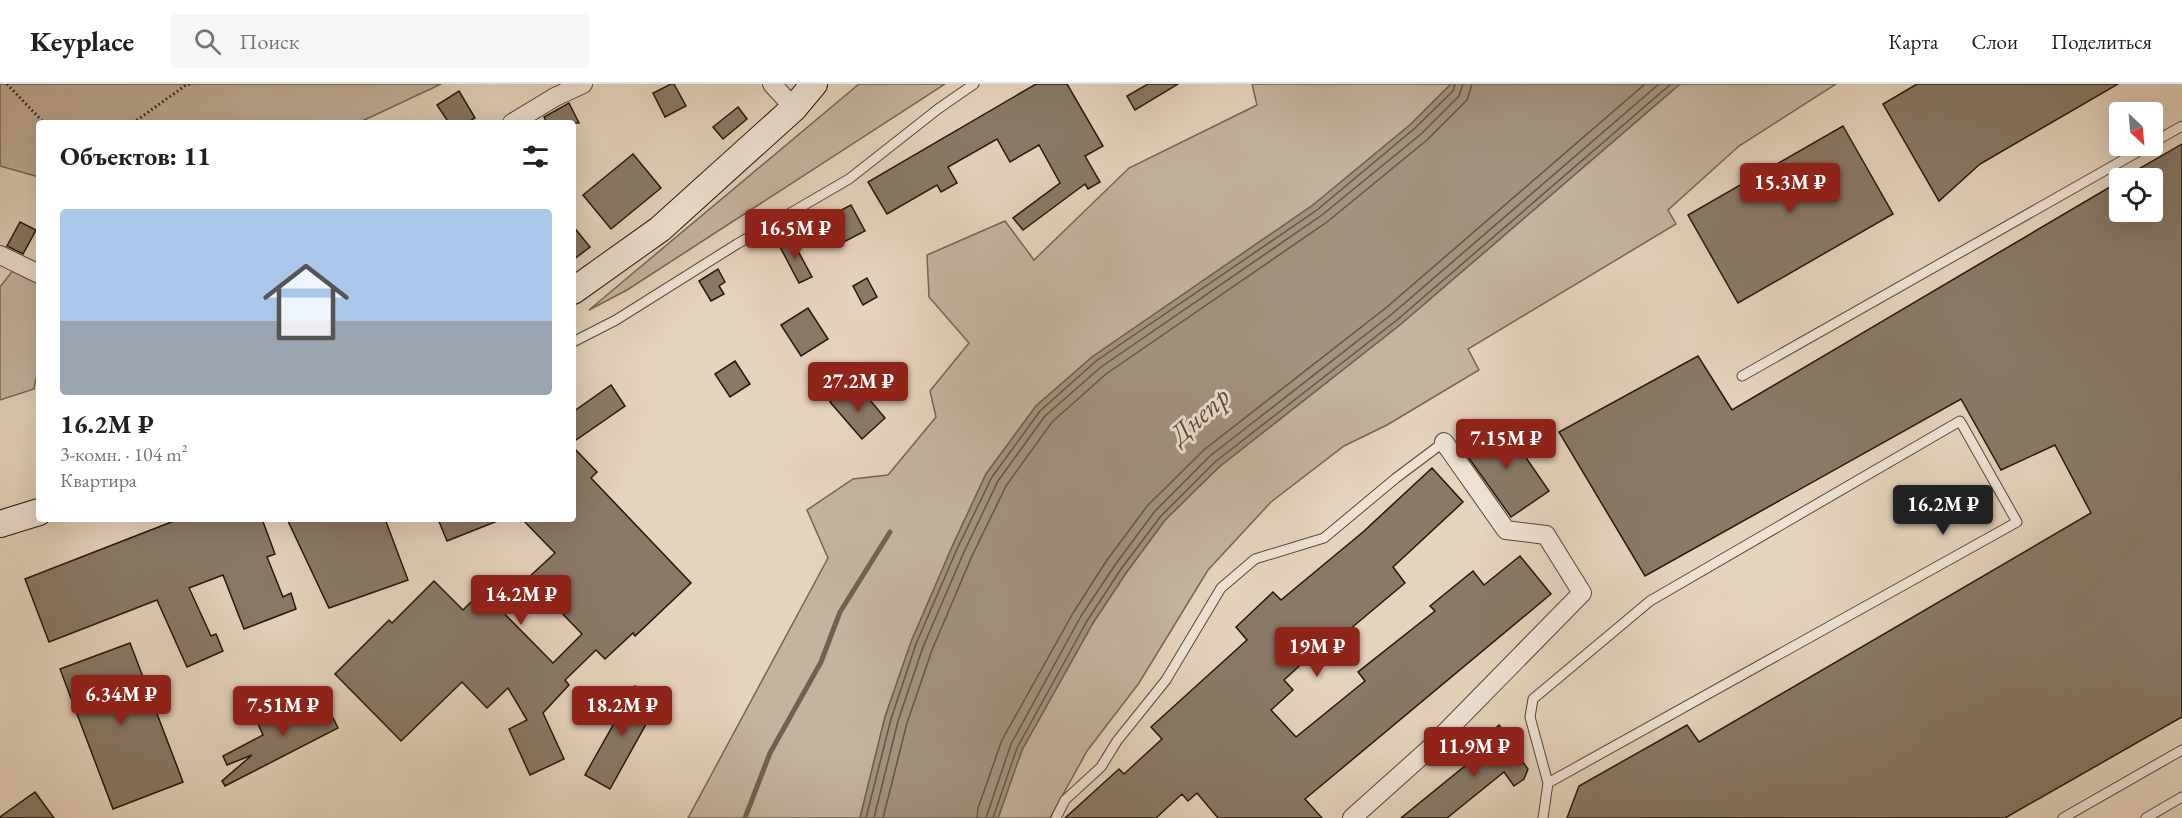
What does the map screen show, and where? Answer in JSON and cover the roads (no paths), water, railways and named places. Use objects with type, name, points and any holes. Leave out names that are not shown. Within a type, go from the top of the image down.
[{"type":"main road","points":[[576,289],[660,229],[794,108],[814,84]]},
{"type":"main road","points":[[0,524],[36,513]]},
{"type":"street","points":[[517,120],[555,97],[583,84]]},
{"type":"street","points":[[772,84],[794,108]]},
{"type":"street","points":[[0,255],[36,273]]},
{"type":"street","points":[[1352,818],[1428,750],[1582,593],[1546,535],[1506,531],[1444,442]]},
{"type":"lane","points":[[576,340],[616,320],[737,244],[849,179],[938,109],[974,84]]},
{"type":"lane","points":[[2163,137],[2182,126]]},
{"type":"lane","points":[[1742,376],[2130,156]]},
{"type":"lane","points":[[1543,818],[1548,783],[1530,717],[1533,699],[1650,601],[1960,421],[2017,522],[1548,783]]},
{"type":"lane","points":[[1056,818],[1065,800],[1101,767],[1117,741],[1166,680],[1221,588],[1255,559],[1324,538],[1396,478],[1444,442]]},
{"type":"lane","points":[[2063,818],[2182,750]]},
{"type":"lane","points":[[2146,818],[2182,798]]},
{"type":"water","name":"Днепр","points":[[1451,84],[1680,84],[1401,324],[1219,467],[1165,520],[1093,623],[1022,750],[998,818],[860,818],[885,717],[911,642],[986,474],[1036,406],[1092,357],[1313,205],[1411,124]]},
{"type":"waterway","points":[[745,818],[770,753],[821,662],[840,612],[890,532]]}]
